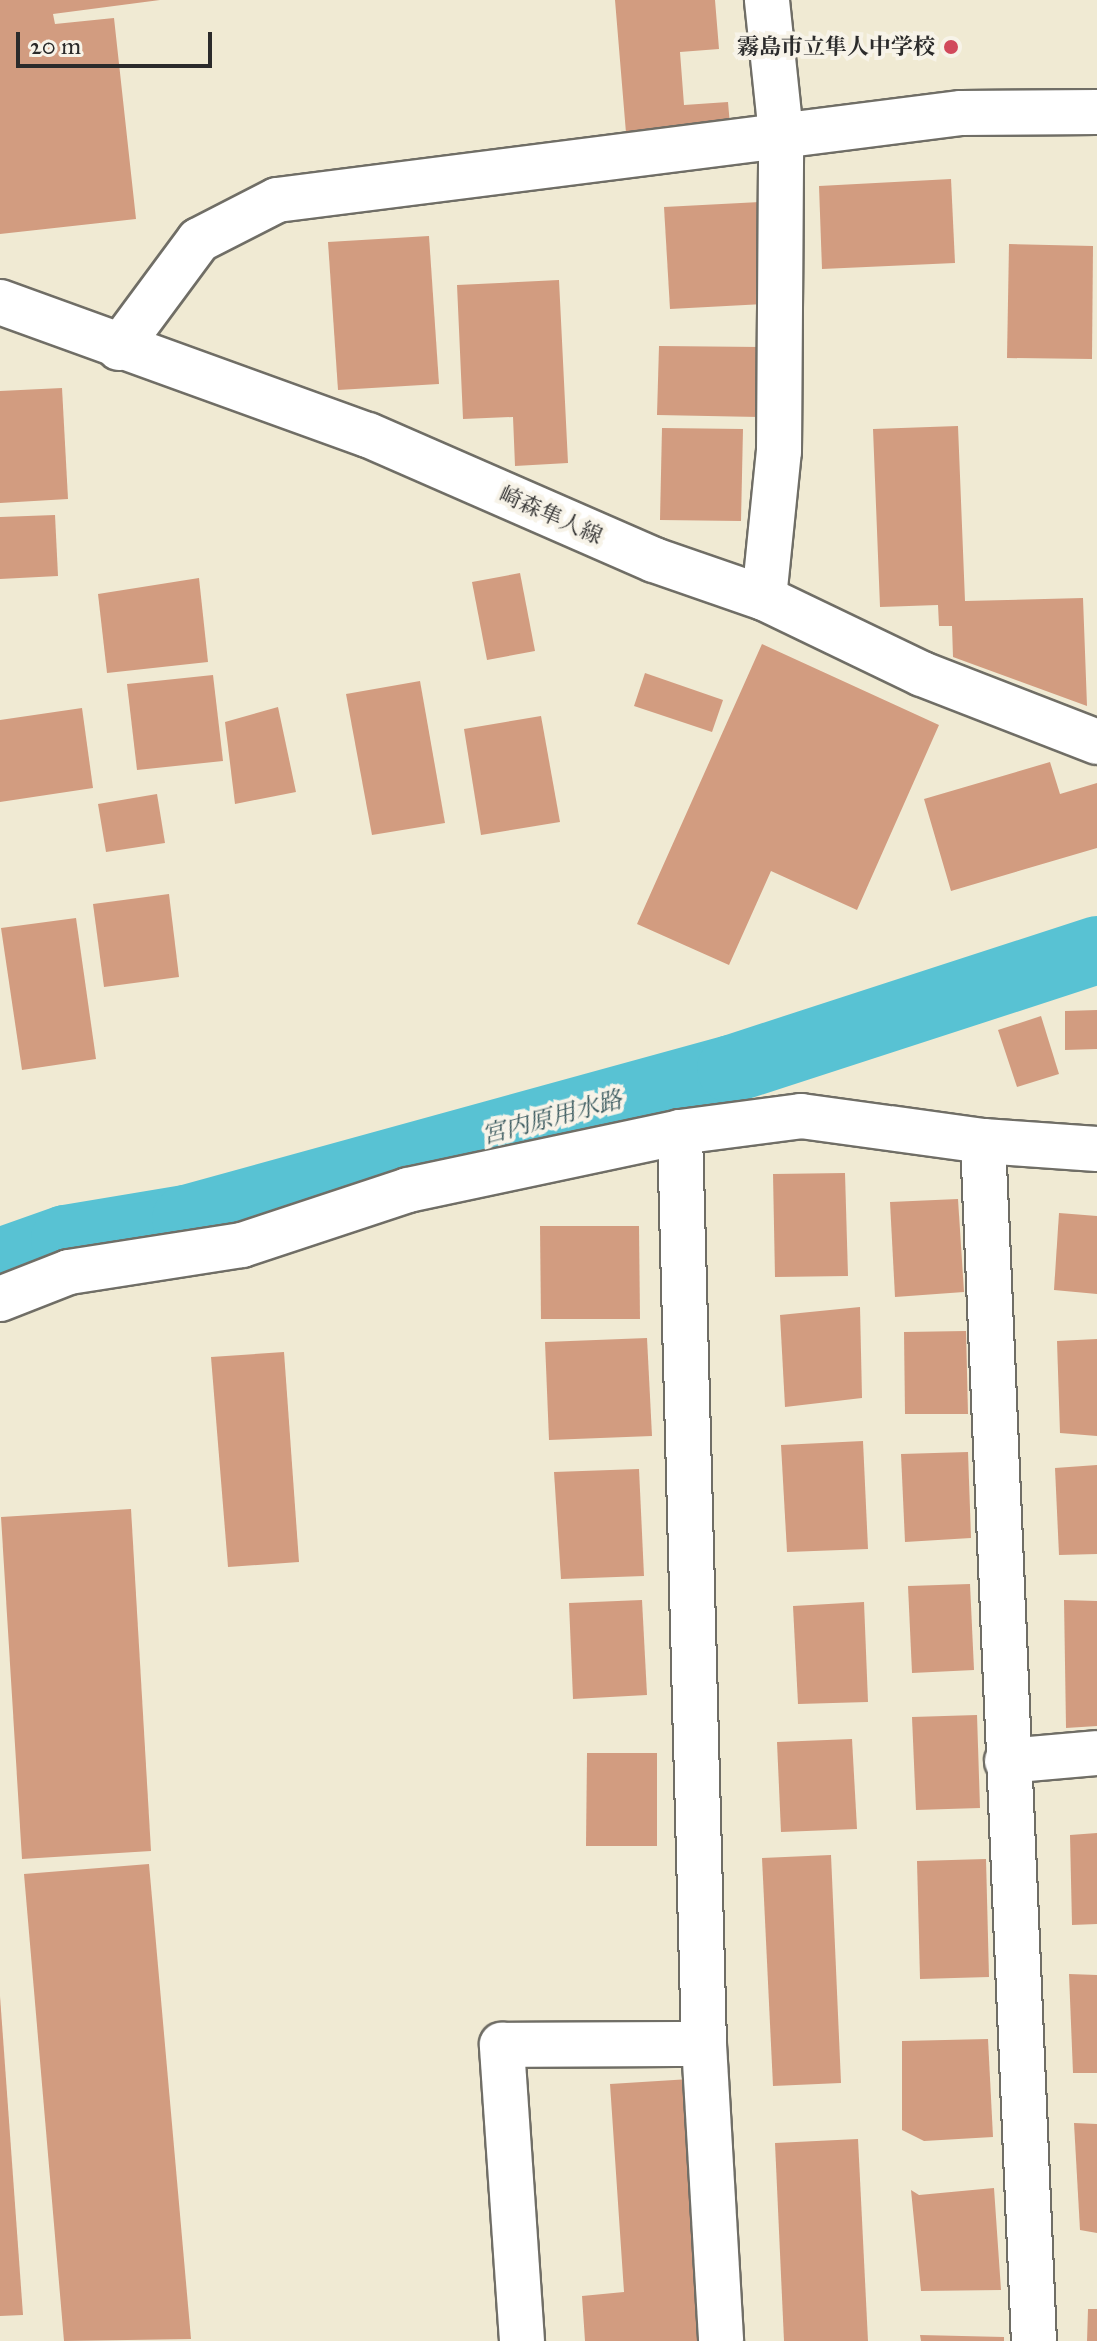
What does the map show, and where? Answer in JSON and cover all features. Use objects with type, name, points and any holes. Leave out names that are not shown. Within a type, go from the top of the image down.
[{"type":"street","points":[[764,598],[779,451],[781,134],[767,0]]},
{"type":"street","points":[[119,348],[199,240],[277,200],[961,113],[1097,112]]},
{"type":"street","name":"崎森隼人線","points":[[0,302],[119,348],[368,435],[654,560],[764,598],[922,674],[1097,742]]},
{"type":"street","points":[[0,1299],[69,1272],[242,1245],[408,1190],[680,1132],[801,1116],[983,1141],[1097,1149]]},
{"type":"street","points":[[680,1132],[704,2044],[721,2341]]},
{"type":"street","points":[[983,1141],[1034,2341]]},
{"type":"street","points":[[1007,1761],[1097,1753]]},
{"type":"street","points":[[522,2341],[502,2045],[704,2044]]},
{"type":"building","points":[[0,0],[160,0],[53,14],[55,24],[114,18],[136,219],[0,234]]},
{"type":"building","points":[[615,0],[715,0],[719,49],[680,52],[684,105],[728,102],[730,125],[626,133]]},
{"type":"building","points":[[951,179],[955,263],[822,269],[819,186]]},
{"type":"building","points":[[760,202],[766,304],[670,309],[664,207]]},
{"type":"building","points":[[429,236],[439,384],[338,390],[328,242]]},
{"type":"building","points":[[1009,244],[1093,246],[1092,359],[1007,358]]},
{"type":"building","points":[[559,280],[568,463],[515,466],[513,417],[463,419],[457,285]]},
{"type":"building","points":[[659,346],[761,347],[759,417],[657,415]]},
{"type":"building","points":[[62,388],[68,499],[0,503],[0,391]]},
{"type":"building","points":[[958,426],[965,601],[1083,598],[1087,706],[953,657],[952,626],[939,626],[938,605],[880,607],[873,429]]},
{"type":"building","points":[[662,428],[743,429],[741,521],[660,520]]},
{"type":"building","points":[[55,515],[58,576],[0,579],[0,517]]},
{"type":"building","points":[[520,573],[535,651],[487,660],[472,582]]},
{"type":"building","points":[[199,578],[208,662],[107,673],[98,594]]},
{"type":"building","points":[[762,644],[939,725],[857,910],[771,871],[729,965],[637,924]]},
{"type":"building","points":[[645,673],[723,700],[712,732],[634,706]]},
{"type":"building","points":[[213,675],[223,761],[137,770],[127,684]]},
{"type":"building","points":[[420,681],[445,823],[372,835],[346,694]]},
{"type":"building","points":[[278,707],[296,792],[235,804],[225,722]]},
{"type":"building","points":[[82,708],[93,788],[0,802],[0,720]]},
{"type":"building","points":[[541,716],[560,822],[481,835],[464,729]]},
{"type":"building","points":[[1050,762],[1060,794],[1097,783],[1097,848],[951,891],[924,799]]},
{"type":"building","points":[[157,794],[165,843],[106,852],[98,804]]},
{"type":"building","points":[[169,894],[179,977],[104,987],[93,904]]},
{"type":"building","points":[[76,918],[96,1059],[22,1070],[1,928]]},
{"type":"building","points":[[1097,1010],[1097,1049],[1065,1050],[1065,1011]]},
{"type":"building","points":[[1041,1016],[1059,1074],[1017,1087],[998,1030]]},
{"type":"building","points":[[845,1173],[848,1276],[775,1277],[773,1174]]},
{"type":"building","points":[[958,1199],[964,1292],[895,1297],[890,1202]]},
{"type":"building","points":[[1059,1213],[1097,1216],[1097,1294],[1054,1290]]},
{"type":"building","points":[[540,1226],[639,1226],[640,1319],[541,1319]]},
{"type":"building","points":[[860,1307],[862,1398],[785,1407],[780,1315]]},
{"type":"building","points":[[966,1331],[968,1414],[905,1414],[904,1332]]},
{"type":"building","points":[[647,1338],[652,1436],[549,1440],[545,1342]]},
{"type":"building","points":[[1097,1339],[1097,1436],[1060,1433],[1057,1341]]},
{"type":"building","points":[[284,1352],[299,1562],[228,1567],[211,1357]]},
{"type":"building","points":[[863,1441],[868,1549],[787,1552],[781,1445]]},
{"type":"building","points":[[968,1452],[971,1538],[905,1542],[901,1454]]},
{"type":"building","points":[[1097,1465],[1097,1554],[1059,1555],[1055,1468]]},
{"type":"building","points":[[639,1469],[644,1576],[561,1579],[554,1472]]},
{"type":"building","points":[[131,1509],[151,1851],[22,1859],[1,1517]]},
{"type":"building","points":[[970,1584],[974,1670],[912,1673],[908,1586]]},
{"type":"building","points":[[642,1600],[647,1695],[573,1699],[569,1603]]},
{"type":"building","points":[[1064,1600],[1097,1601],[1097,1726],[1066,1728]]},
{"type":"building","points":[[864,1602],[868,1702],[798,1704],[793,1606]]},
{"type":"building","points":[[977,1715],[980,1808],[916,1810],[912,1717]]},
{"type":"building","points":[[852,1739],[857,1829],[781,1832],[777,1742]]},
{"type":"building","points":[[587,1753],[657,1753],[657,1846],[586,1846]]},
{"type":"building","points":[[1097,1833],[1097,1924],[1072,1925],[1070,1835]]},
{"type":"building","points":[[831,1855],[841,2083],[773,2086],[762,1858]]},
{"type":"building","points":[[986,1859],[989,1977],[920,1979],[917,1861]]},
{"type":"building","points":[[149,1864],[191,2339],[64,2341],[24,1874]]},
{"type":"building","points":[[1069,1974],[1097,1975],[1097,2073],[1073,2073]]},
{"type":"building","points":[[0,1996],[23,2315],[0,2316]]},
{"type":"building","points":[[988,2039],[993,2137],[924,2141],[902,2130],[902,2041]]},
{"type":"building","points":[[690,2079],[706,2341],[585,2341],[582,2296],[624,2292],[610,2084]]},
{"type":"building","points":[[1074,2123],[1097,2124],[1097,2233],[1080,2230]]},
{"type":"building","points":[[858,2139],[868,2341],[784,2341],[775,2143]]},
{"type":"building","points":[[994,2188],[1001,2290],[921,2291],[911,2190],[919,2195]]},
{"type":"building","points":[[1088,2309],[1097,2309],[1097,2341],[1087,2341]]},
{"type":"building","points":[[920,2335],[1004,2337],[1004,2341],[921,2341]]},
{"type":"waterway","name":"宮内原用水路","points":[[0,1262],[65,1239],[186,1219],[731,1069],[1097,950]]},
{"type":"place","name":"霧島市立隼人中学校","points":[[951,47]]}]
